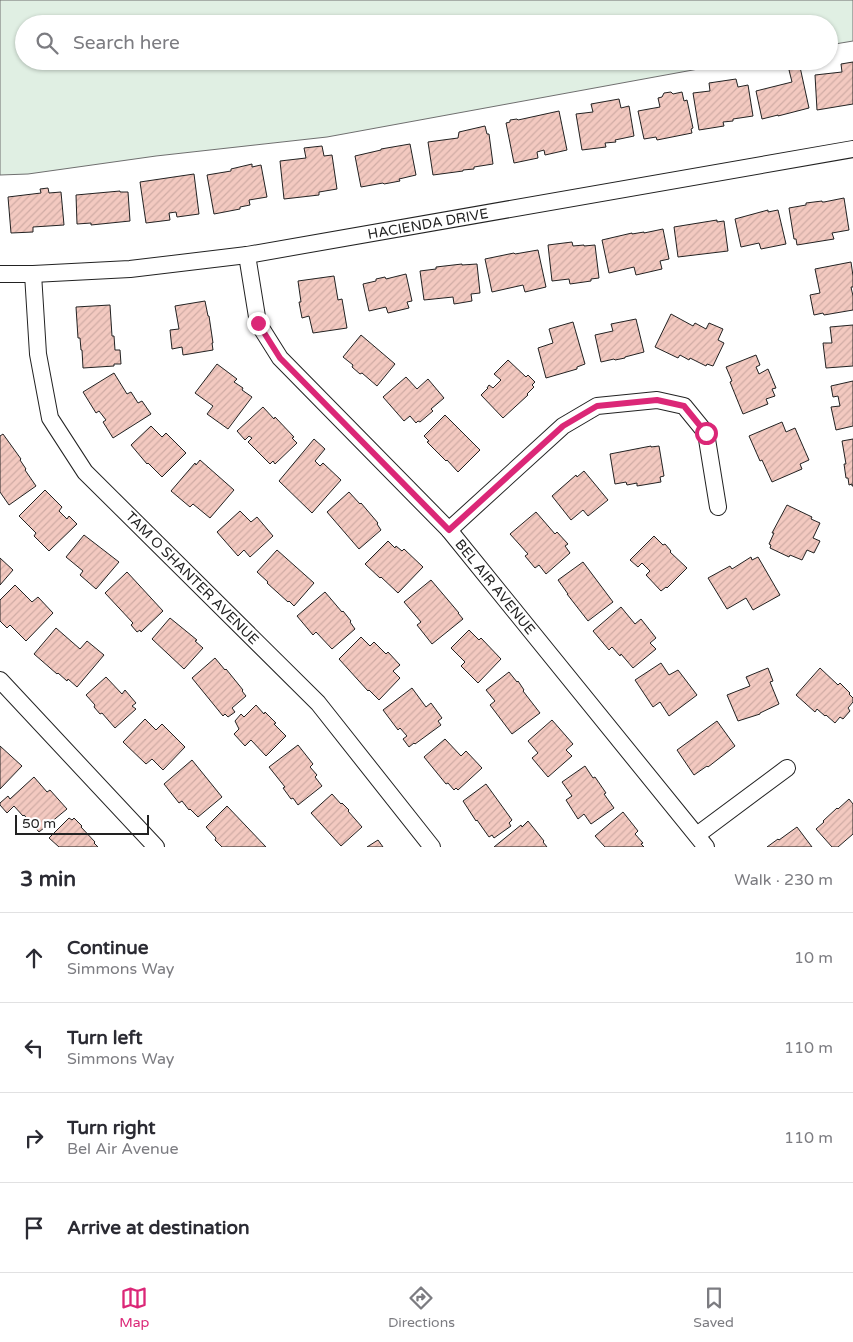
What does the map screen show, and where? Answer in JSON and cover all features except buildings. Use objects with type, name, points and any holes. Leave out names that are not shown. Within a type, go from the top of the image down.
[{"type":"street","name":"HACIENDA DRIVE","points":[[0,274],[130,269],[247,256],[853,149]]},
{"type":"street","name":"BEL AIR AVENUE","points":[[247,256],[258,323],[280,358],[449,530],[701,841]]},
{"type":"street","name":"TAM O SHANTER AVENUE","points":[[33,274],[38,354],[50,418],[85,472],[318,703],[432,847]]},
{"type":"street","points":[[449,530],[563,426],[597,406],[657,400],[684,406],[706,433],[718,506]]},
{"type":"street","points":[[0,680],[156,847]]},
{"type":"street","points":[[701,841],[787,768]]},
{"type":"green space","points":[[0,0],[853,0],[853,41],[838,44],[838,15],[15,15],[15,70],[693,70],[327,137],[156,156],[28,174],[0,175]]},
{"type":"route","points":[[258,323],[280,358],[449,530],[563,426],[597,406],[657,400],[684,406],[706,433]]}]
